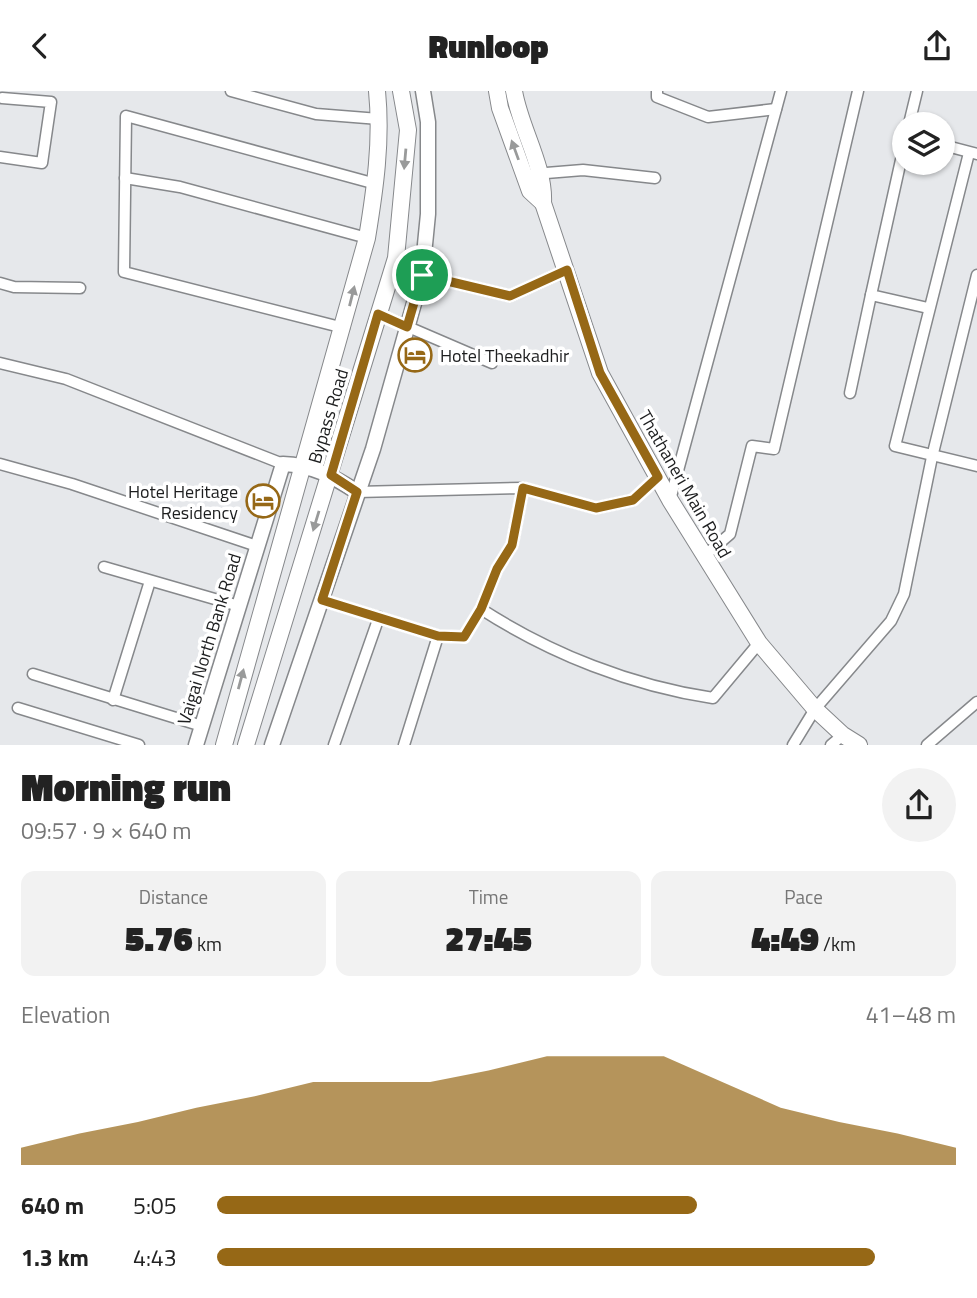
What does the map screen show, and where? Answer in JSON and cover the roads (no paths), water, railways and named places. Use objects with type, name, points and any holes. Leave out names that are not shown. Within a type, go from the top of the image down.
[{"type":"main road","name":"Bypass Road","points":[[223,745],[302,465],[344,328],[367,238],[376,184],[379,119],[377,91]]},
{"type":"main road","name":"Bypass Road","points":[[246,745],[396,258],[408,130],[401,91]]},
{"type":"main road","points":[[272,745],[373,449],[422,275],[428,213],[428,122],[423,91]]},
{"type":"main road","name":"Thathaneri Main Road","points":[[497,91],[500,108],[531,174],[544,187],[543,202],[600,373],[670,501],[759,643],[815,709],[837,740],[859,745]]},
{"type":"main road","name":"Thathaneri Main Road","points":[[514,91],[531,174]]},
{"type":"main road","points":[[283,464],[302,465],[331,475],[357,492]]},
{"type":"main road","name":"Vaigai North Bank Road","points":[[196,745],[283,464]]},
{"type":"street","points":[[231,91],[316,114],[379,119]]},
{"type":"street","points":[[657,91],[657,97],[708,117],[776,109]]},
{"type":"street","points":[[670,501],[781,91]]},
{"type":"street","points":[[703,557],[730,534],[752,446],[774,449],[859,91]]},
{"type":"street","points":[[912,112],[917,91]]},
{"type":"street","points":[[0,157],[42,163],[51,103],[3,95]]},
{"type":"street","points":[[344,328],[124,272],[126,116],[376,184]]},
{"type":"street","points":[[955,148],[973,153],[928,308],[895,446],[977,466]]},
{"type":"street","points":[[531,174],[583,170],[655,178]]},
{"type":"street","points":[[850,393],[898,175]]},
{"type":"street","points":[[125,178],[180,187],[367,238]]},
{"type":"street","points":[[422,275],[510,296],[567,270]]},
{"type":"street","points":[[793,745],[815,709],[891,621],[904,594],[932,457],[977,275]]},
{"type":"street","points":[[0,283],[14,287],[80,288]]},
{"type":"street","points":[[871,295],[928,308]]},
{"type":"street","points":[[378,314],[492,363]]},
{"type":"street","points":[[0,363],[66,379],[283,464]]},
{"type":"street","points":[[0,464],[72,484],[257,546]]},
{"type":"street","points":[[357,492],[523,488],[596,508],[633,500],[658,477]]},
{"type":"street","points":[[322,600],[438,636],[464,637],[481,609],[497,569],[512,545],[523,488]]},
{"type":"street","points":[[104,567],[239,606]]},
{"type":"street","points":[[113,700],[150,581]]},
{"type":"street","points":[[481,609],[527,639],[601,668],[677,693],[713,698],[759,643]]},
{"type":"street","points":[[334,745],[379,617]]},
{"type":"street","points":[[404,745],[438,636]]},
{"type":"street","points":[[33,674],[202,726]]},
{"type":"street","points":[[927,745],[977,702]]},
{"type":"street","points":[[18,708],[139,745]]},
{"type":"street","points":[[92,745],[100,733]]},
{"type":"place","name":"Hotel Theekadhir","points":[[415,355]]},
{"type":"place","name":"Hotel Heritage Residency","points":[[263,501]]}]
